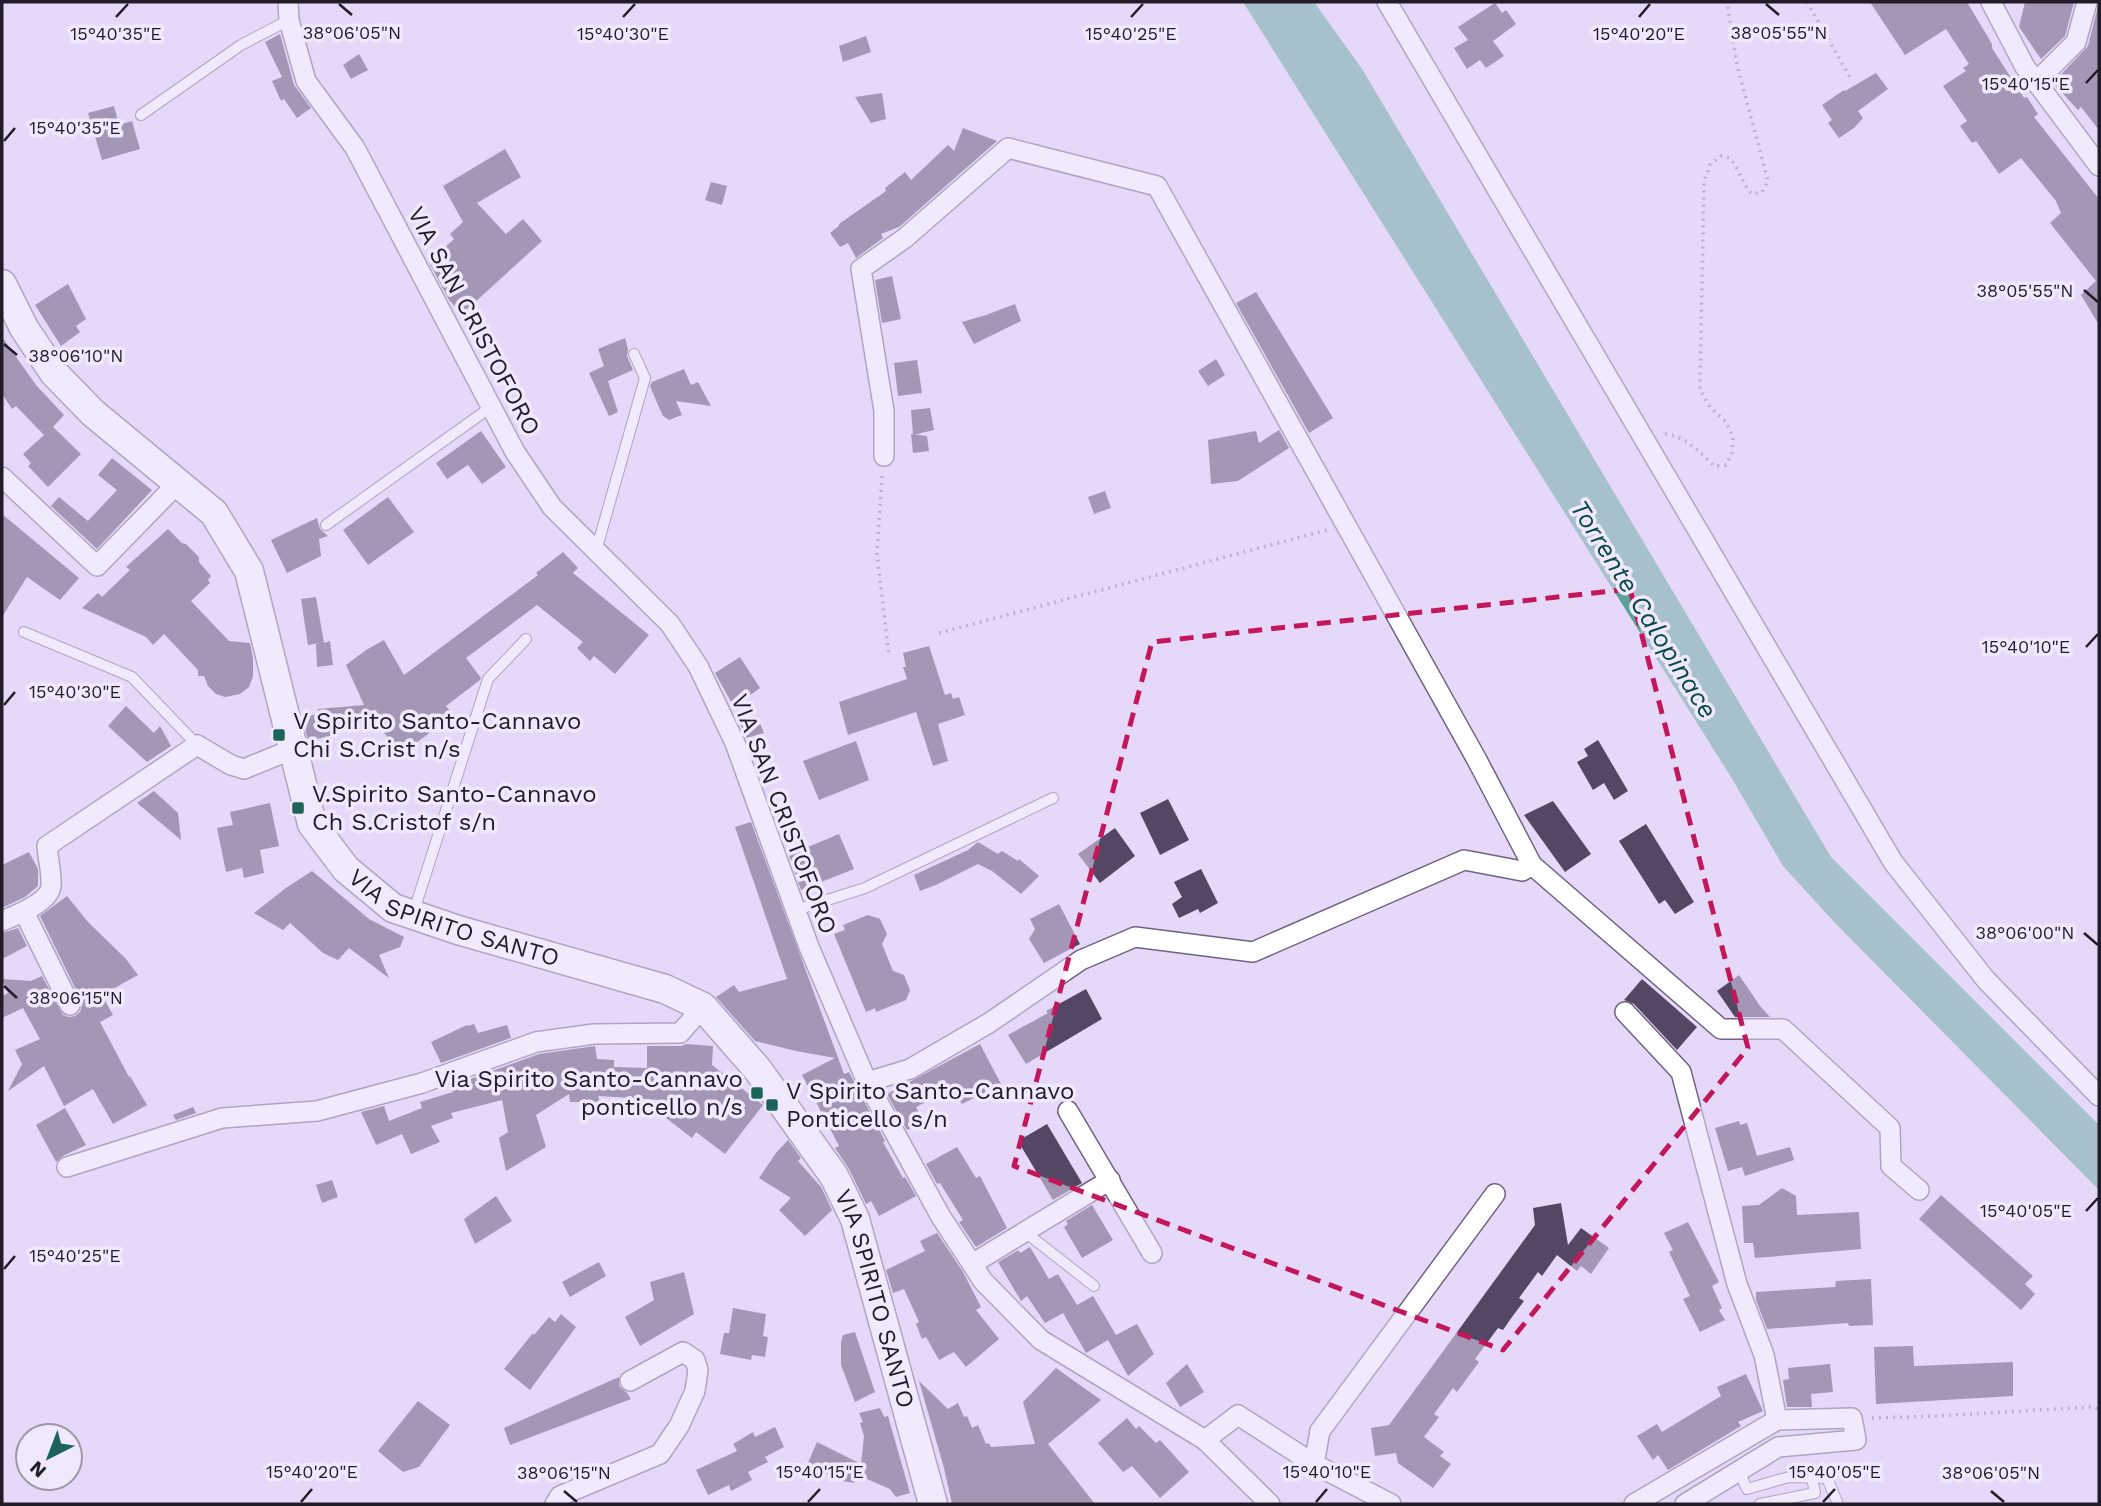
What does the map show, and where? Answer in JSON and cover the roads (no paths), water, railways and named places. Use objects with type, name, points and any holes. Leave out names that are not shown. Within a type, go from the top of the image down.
[{"type":"street","points":[[1387,2],[1893,862],[1986,981],[2099,1096]]},
{"type":"street","points":[[1991,2],[2025,67],[2099,166]]},
{"type":"street","points":[[2036,82],[2076,42],[2087,2]]},
{"type":"street","name":"VIA SAN CRISTOFORO","points":[[289,11],[306,81],[355,148],[515,452],[552,507],[670,624],[698,666],[735,743],[809,947],[867,1082],[942,1217],[983,1281],[1041,1340],[1205,1440],[1270,1504]]},
{"type":"street","points":[[884,456],[884,411],[861,269],[905,238],[1008,148],[1157,187],[1477,760],[1532,865],[1721,1029],[1783,1029],[1890,1128],[1891,1166],[1919,1190]]},
{"type":"street","name":"VIA SPIRITO SANTO","points":[[2,284],[24,328],[54,373],[93,412],[214,513],[249,571],[312,824],[346,869],[393,908],[458,930],[665,989],[704,1007],[758,1070],[834,1176],[855,1219],[933,1504]]},
{"type":"street","points":[[2,477],[97,566],[178,484]]},
{"type":"street","points":[[2,921],[24,912],[41,900],[51,888],[47,846],[197,745],[231,765],[244,769],[293,749]]},
{"type":"street","points":[[867,1082],[910,1069],[989,1023],[1081,960],[1135,937],[1253,952],[1465,860],[1522,871],[1532,865]]},
{"type":"street","points":[[24,912],[71,1005]]},
{"type":"street","points":[[67,1167],[222,1118],[317,1111],[422,1083],[536,1042],[594,1034],[680,1033],[704,1007]]},
{"type":"street","points":[[1625,1012],[1681,1072],[1737,1284],[1764,1355],[1777,1420]]},
{"type":"street","points":[[1068,1111],[1152,1254]]},
{"type":"street","points":[[972,1264],[1110,1180]]},
{"type":"street","points":[[1314,1464],[1320,1431],[1495,1194]]},
{"type":"street","points":[[555,1504],[560,1496],[660,1454],[679,1426],[695,1391],[698,1370],[695,1360],[683,1352],[630,1381]]},
{"type":"street","points":[[1205,1440],[1238,1415],[1314,1464],[1391,1504]]},
{"type":"street","points":[[1634,1504],[1777,1420],[1852,1418],[1856,1440],[1778,1447],[1685,1504]]},
{"type":"lane","points":[[141,116],[289,11]]},
{"type":"lane","points":[[596,551],[646,378],[634,354]]},
{"type":"lane","points":[[326,525],[491,407]]},
{"type":"lane","points":[[24,632],[132,677],[197,745]]},
{"type":"lane","points":[[412,914],[488,679],[526,639]]},
{"type":"lane","points":[[796,911],[865,888],[1052,798]]},
{"type":"lane","points":[[1026,1232],[1094,1286]]},
{"type":"lane","points":[[1739,1471],[1747,1489],[1788,1478],[1827,1478],[1838,1504]]},
{"type":"lane","points":[[1760,1504],[1815,1493],[1812,1478]]},
{"type":"water","name":"Torrente Calopinace","points":[[1243,2],[1314,2],[1362,69],[1831,857],[2099,1125],[2099,1190],[1836,924],[1783,866],[1731,777]]},
{"type":"place","name":"V Spirito Santo-Cannavo Chi S.Crist n/s","points":[[279,735]]},
{"type":"place","name":"V.Spirito Santo-Cannavo Ch S.Cristof s/n","points":[[298,808]]},
{"type":"place","name":"Via Spirito Santo-Cannavo ponticello n/s","points":[[757,1093]]},
{"type":"place","name":"V Spirito Santo-Cannavo Ponticello s/n","points":[[772,1105]]}]
